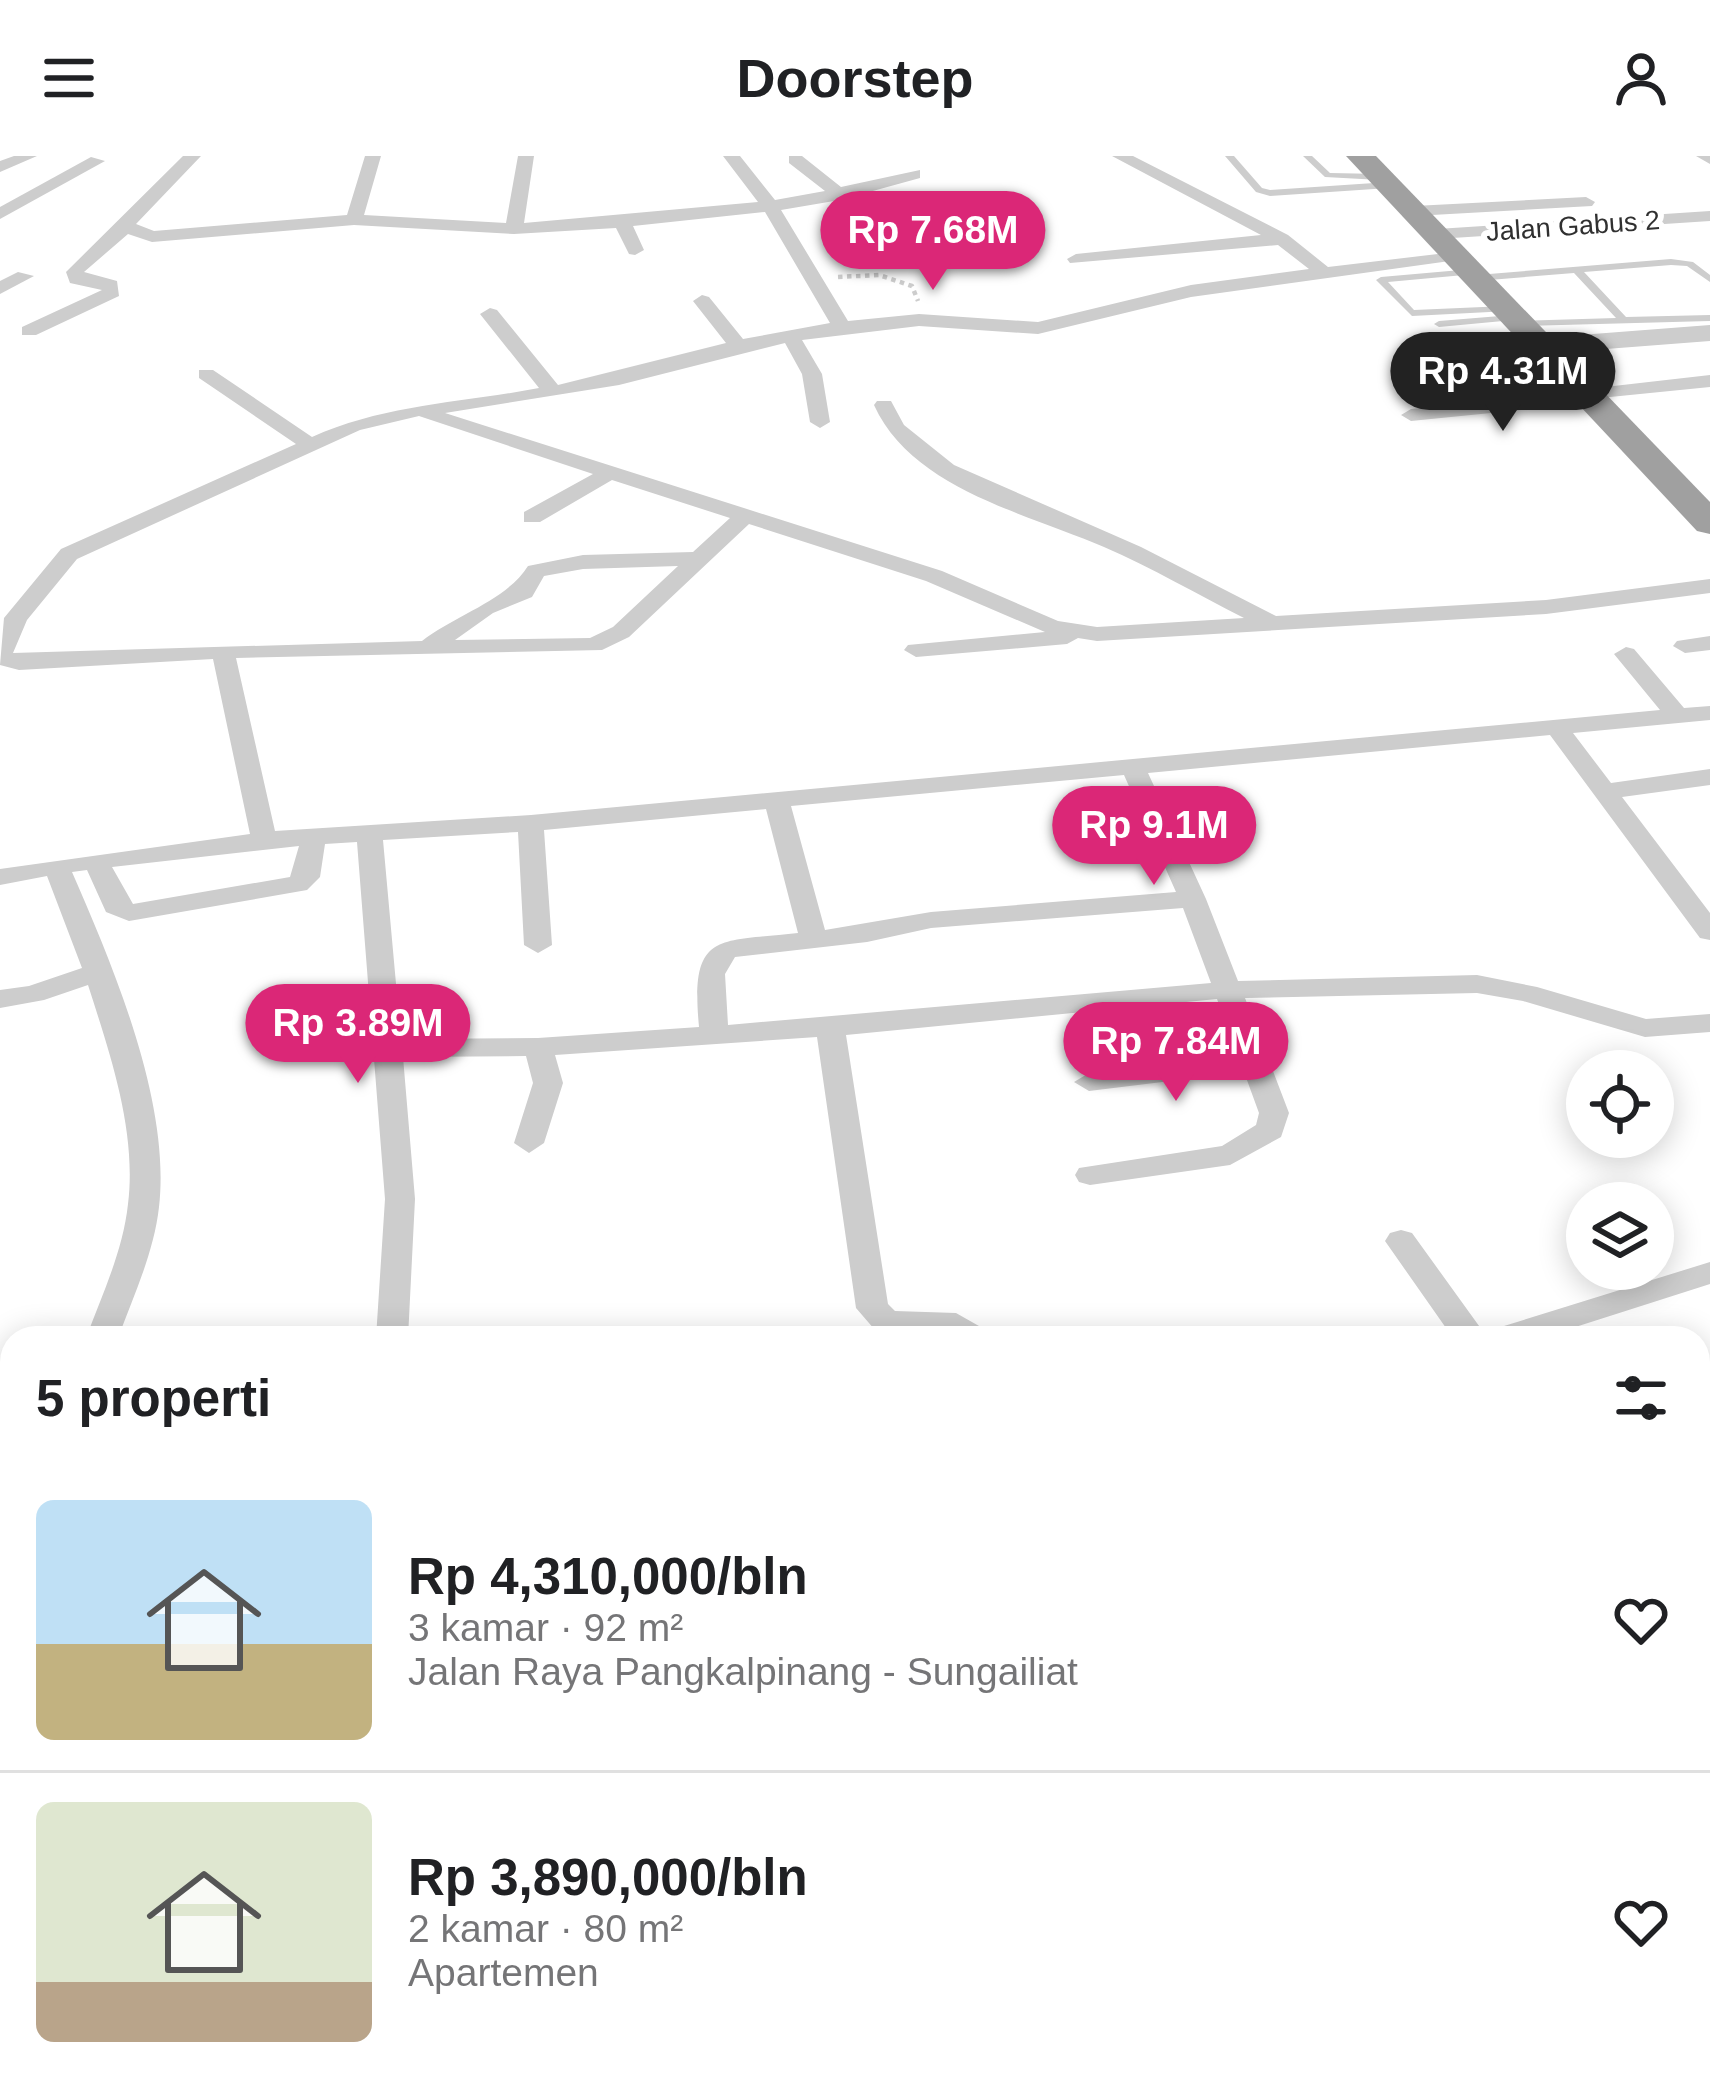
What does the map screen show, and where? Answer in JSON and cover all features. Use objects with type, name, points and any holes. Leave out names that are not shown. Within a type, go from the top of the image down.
[{"type":"highway","points":[[1376,173],[1704,510]]},
{"type":"street","points":[[0,167],[29,156]]},
{"type":"street","points":[[29,331],[112,292],[110,285],[77,279],[75,272],[93,248],[127,226],[133,214],[193,156]]},
{"type":"street","points":[[354,220],[373,156]]},
{"type":"street","points":[[514,229],[526,156]]},
{"type":"street","points":[[730,156],[770,206],[842,328]]},
{"type":"street","points":[[1120,156],[1282,239],[1321,271]]},
{"type":"street","points":[[795,159],[840,194]]},
{"type":"street","points":[[0,214],[97,161]]},
{"type":"street","points":[[127,226],[145,236],[162,237],[232,226],[354,220],[514,229],[622,222],[770,206],[914,174]]},
{"type":"street","points":[[747,514],[605,642],[223,651],[19,663],[0,657],[8,617],[69,554],[352,426],[417,410],[553,392],[738,346],[842,328],[919,320],[1038,328],[1183,292],[1451,250],[1586,202]]},
{"type":"street","name":"Jalan Gabus 2","points":[[1451,250],[1710,216]]},
{"type":"street","points":[[622,222],[635,250]]},
{"type":"street","points":[[1076,259],[1282,239]]},
{"type":"street","points":[[0,288],[25,276]]},
{"type":"street","points":[[702,301],[738,346]]},
{"type":"street","points":[[490,314],[553,392]]},
{"type":"street","points":[[1520,324],[1710,333]]},
{"type":"street","points":[[790,336],[812,374],[820,422]]},
{"type":"street","points":[[206,374],[311,445]]},
{"type":"street","points":[[1411,415],[1710,381]]},
{"type":"street","points":[[884,405],[896,434],[933,461],[1269,622]]},
{"type":"street","points":[[417,410],[946,580],[1053,627],[1097,634]]},
{"type":"street","points":[[532,517],[611,472]]},
{"type":"street","points":[[425,646],[464,627],[485,608],[524,592],[536,572],[583,562],[698,559]]},
{"type":"street","points":[[916,650],[1269,622],[1546,607],[1710,586]]},
{"type":"street","points":[[1684,646],[1710,643]]},
{"type":"street","points":[[223,651],[264,840]]},
{"type":"street","points":[[1626,655],[1679,717]]},
{"type":"street","points":[[0,877],[264,840],[531,824],[1132,766],[1559,731],[1710,713]]},
{"type":"street","points":[[1559,731],[1710,932]]},
{"type":"street","points":[[1090,1175],[1230,1155],[1252,1146],[1270,1130],[1274,1112],[1193,899],[1132,766]]},
{"type":"street","points":[[1605,792],[1710,777]]},
{"type":"street","points":[[777,802],[814,940]]},
{"type":"street","points":[[531,824],[538,945]]},
{"type":"street","points":[[369,833],[400,1199],[393,1326]]},
{"type":"street","points":[[97,860],[116,906],[129,913],[298,884],[307,877],[313,837]]},
{"type":"street","points":[[56,866],[97,972],[136,1114],[145,1188],[132,1256],[106,1326]]},
{"type":"street","points":[[714,1035],[711,966],[719,952],[895,930],[931,920],[1193,899]]},
{"type":"street","points":[[0,999],[34,994],[97,972]]},
{"type":"street","points":[[388,1048],[538,1047],[830,1028],[1226,990],[1477,984],[1527,993],[1645,1028],[1710,1023]]},
{"type":"street","points":[[830,1028],[872,1308],[887,1322],[957,1326]]},
{"type":"street","points":[[529,1143],[548,1083],[538,1047]]},
{"type":"street","points":[[1089,1082],[1256,1061]]},
{"type":"street","points":[[1400,1240],[1463,1326]]},
{"type":"street","points":[[1542,1326],[1710,1273]]},
{"type":"lane","points":[[1229,156],[1253,184],[1270,193],[1376,173]]},
{"type":"lane","points":[[1307,156],[1328,175],[1376,173]]},
{"type":"lane","points":[[1520,324],[1412,313],[1381,280],[1451,250],[1576,269],[1683,262],[1710,279]]},
{"type":"lane","points":[[1576,269],[1622,319]]},
{"type":"lane","points":[[1439,324],[1710,318]]},
{"type":"path","points":[[816,279],[879,274],[901,280],[917,291],[919,320]]}]
